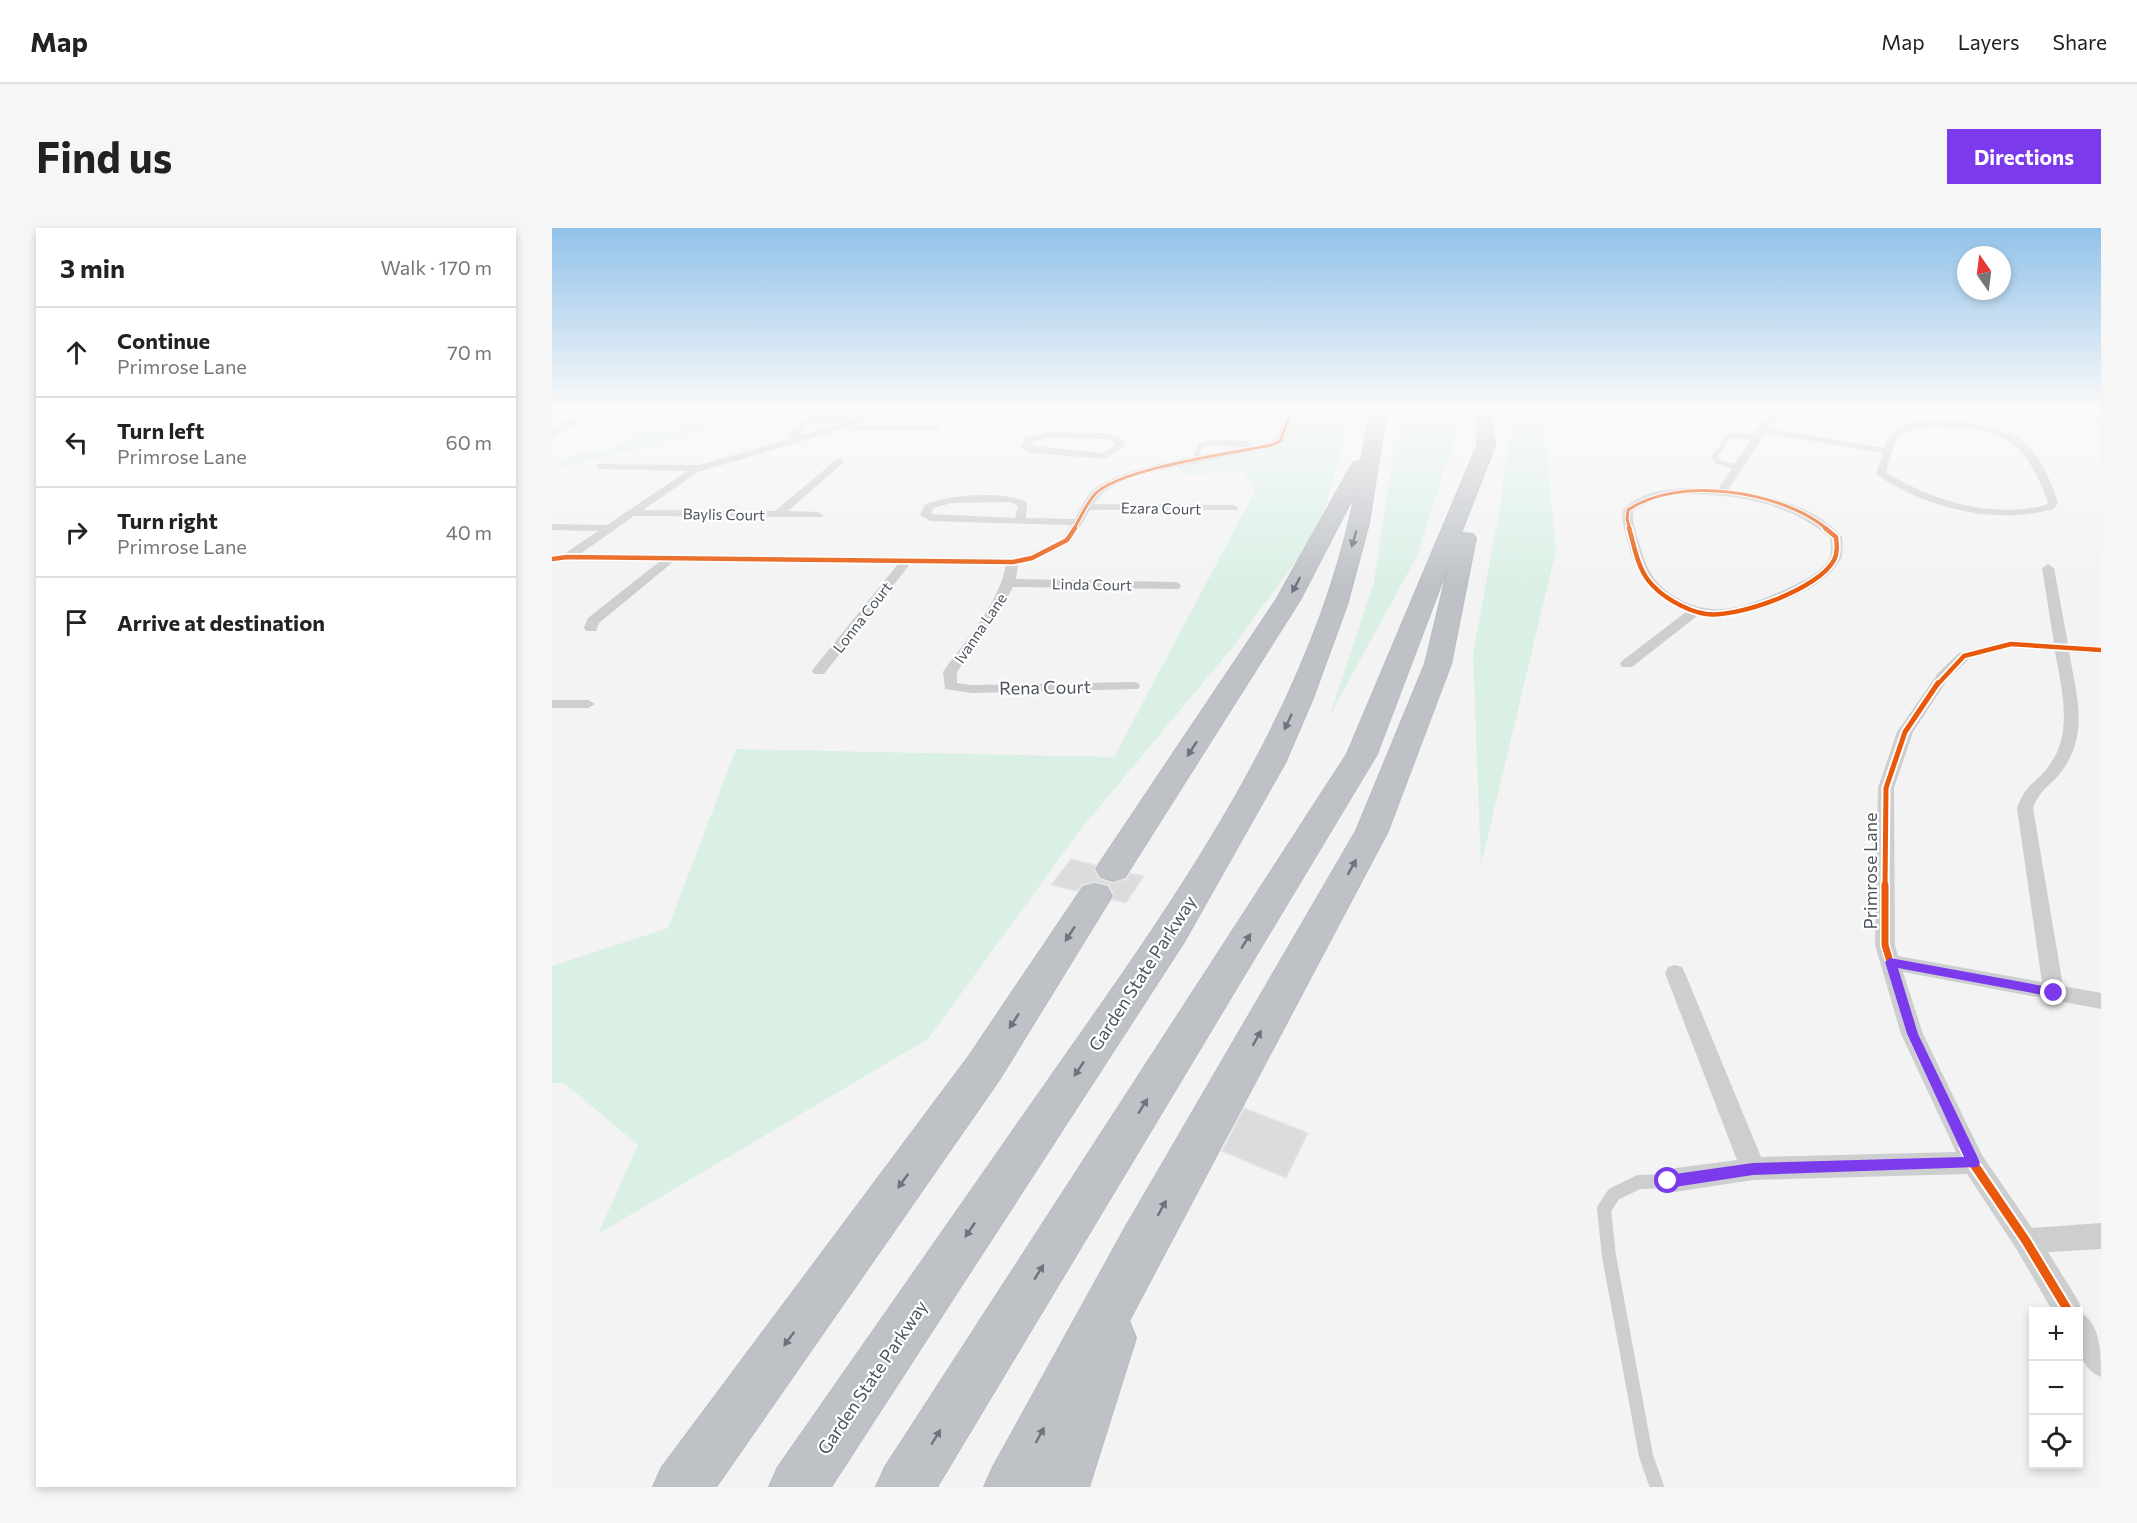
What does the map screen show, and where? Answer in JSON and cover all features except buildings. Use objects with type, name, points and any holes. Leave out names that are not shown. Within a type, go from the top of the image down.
[{"type":"highway","points":[[682,1487],[984,1068],[1288,600],[1355,467]]},
{"type":"highway","name":"Garden State Parkway","points":[[798,1487],[1171,933],[1270,763],[1300,698],[1335,605],[1359,523],[1369,467]]},
{"type":"highway","points":[[906,1487],[1362,754],[1478,467]]},
{"type":"highway","points":[[1013,1487],[1142,1245],[1372,831],[1438,664],[1481,467]]},
{"type":"highway","points":[[1060,1487],[1142,1245]]},
{"type":"street","points":[[638,467],[702,468]]},
{"type":"street","points":[[567,557],[689,473],[706,467]]},
{"type":"street","points":[[777,515],[833,467]]},
{"type":"street","points":[[552,559],[567,557],[669,560],[1013,562],[1032,558],[1067,540],[1114,467]]},
{"type":"street","points":[[1883,467],[1881,473],[1886,477],[1956,506],[2005,514],[2040,511],[2050,507],[2053,502],[2038,467]]},
{"type":"street","points":[[1721,492],[1738,468]]},
{"type":"street","points":[[1681,491],[1721,492],[1765,500],[1787,508],[1830,531],[1836,537],[1838,546],[1834,562],[1819,576],[1744,611],[1708,614],[1695,611],[1679,604],[1646,578],[1627,519],[1628,510],[1640,500],[1681,491]]},
{"type":"street","points":[[1020,521],[1023,505],[1017,500],[1010,499],[941,501],[929,506],[925,514],[930,518],[939,519],[1020,521],[1079,522]]},
{"type":"street","name":"Ezara Court","points":[[1088,507],[1233,508]]},
{"type":"street","name":"Baylis Court","points":[[630,513],[818,515]]},
{"type":"street","points":[[552,527],[608,528]]},
{"type":"street","points":[[591,628],[593,621],[669,560]]},
{"type":"street","name":"Lonna Court","points":[[819,671],[906,562]]},
{"type":"street","name":"Ivanna Lane","points":[[957,687],[950,686],[950,672],[998,605],[1009,583],[1013,562]]},
{"type":"street","points":[[2048,568],[2073,716],[2067,745],[2057,766],[2031,792],[2025,808],[2054,993]]},
{"type":"street","name":"Linda Court","points":[[1009,583],[1175,586]]},
{"type":"street","points":[[1627,664],[1695,611]]},
{"type":"street","name":"Primrose Lane","points":[[2067,1307],[2026,1241],[1973,1163],[1912,1034],[1885,945],[1886,788],[1905,732],[1943,676],[1964,656],[2011,644],[2062,645],[2101,650]]},
{"type":"street","name":"Rena Court","points":[[957,687],[1133,686]]},
{"type":"street","points":[[552,704],[588,704]]},
{"type":"street","points":[[1890,962],[2101,1001]]},
{"type":"street","points":[[1675,973],[1753,1169]]},
{"type":"street","points":[[1668,1181],[1753,1169],[1973,1163]]},
{"type":"street","points":[[2026,1241],[2101,1236]]},
{"type":"street","points":[[2083,1333],[2101,1363]]},
{"type":"lane","points":[[1734,467],[1738,468]]},
{"type":"lane","points":[[1657,1487],[1646,1456],[1609,1256],[1604,1209],[1614,1194],[1639,1182],[1668,1181]]},
{"type":"green space","points":[[1175,467],[1337,467],[1319,530],[1232,648],[1081,829],[928,1039],[598,1234],[638,1145],[564,1083],[552,1083],[552,966],[668,928],[736,749],[1114,757],[1255,491],[1244,471],[1188,475]]},
{"type":"green space","points":[[1391,467],[1445,467],[1417,556],[1330,715],[1374,582]]},
{"type":"green space","points":[[1505,467],[1548,467],[1556,550],[1481,865],[1473,654],[1500,507]]},
{"type":"cycle path","points":[[552,559],[567,557],[1013,562],[1032,558],[1067,540],[1095,494],[1113,481],[1135,473],[1166,467]]},
{"type":"cycle path","points":[[1681,491],[1721,492],[1784,505],[1821,524],[1836,537],[1835,557],[1823,573],[1809,582],[1755,606],[1720,614],[1707,614],[1683,606],[1666,597],[1644,574],[1627,519],[1628,510],[1641,502],[1660,494],[1681,491]]},
{"type":"cycle path","points":[[2066,1307],[2026,1241],[1973,1163],[1912,1034],[1885,945],[1886,788],[1905,732],[1943,676],[1964,656],[2011,644],[2101,650]]},
{"type":"route","points":[[1668,1181],[1753,1169],[1973,1163],[1912,1034],[1890,962],[2054,993]]}]
